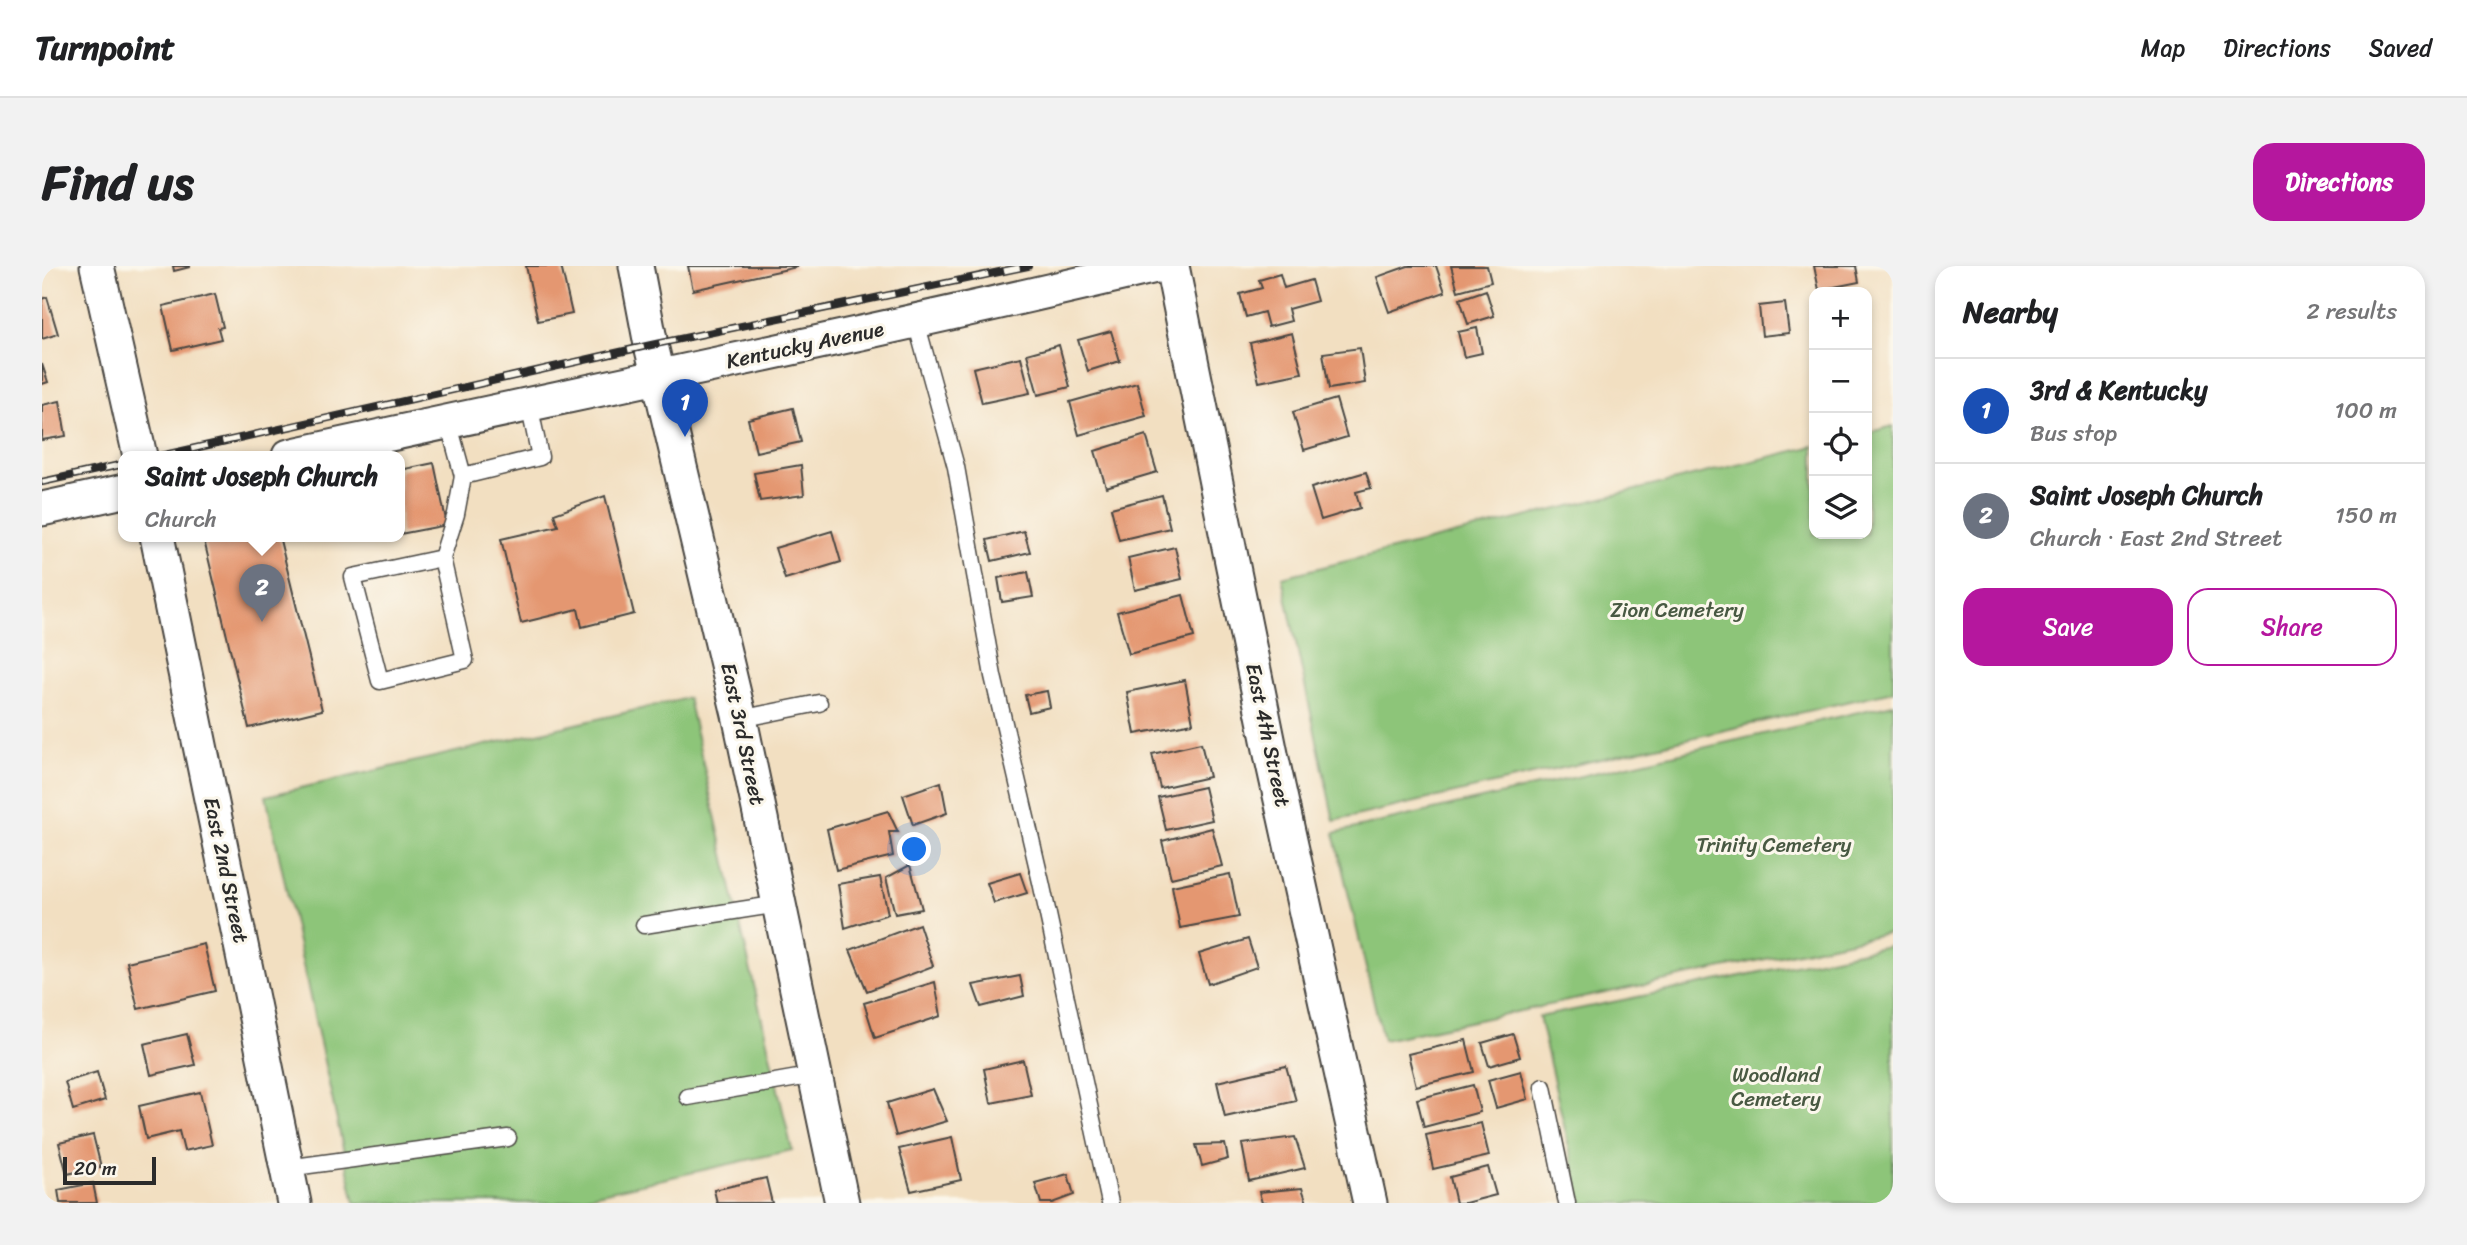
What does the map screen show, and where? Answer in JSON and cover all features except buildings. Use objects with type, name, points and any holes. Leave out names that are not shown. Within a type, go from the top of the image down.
[{"type":"street","points":[[97,266],[139,451]]},
{"type":"street","name":"East 3rd Street","points":[[636,266],[740,719],[842,1203]]},
{"type":"street","name":"Kentucky Avenue","points":[[312,451],[916,322],[1156,266]]},
{"type":"street","name":"East 4th Street","points":[[1172,266],[1272,759],[1370,1203]]},
{"type":"street","points":[[42,509],[118,492]]},
{"type":"street","name":"East 2nd Street","points":[[158,542],[294,1203]]},
{"type":"lane","points":[[916,322],[956,467],[993,676],[1110,1203]]},
{"type":"lane","points":[[463,476],[540,457],[528,404]]},
{"type":"lane","points":[[442,558],[353,577],[380,681],[465,660],[442,558],[456,514],[463,476],[448,421]]},
{"type":"lane","points":[[740,719],[819,703]]},
{"type":"lane","points":[[645,925],[779,904]]},
{"type":"lane","points":[[688,1097],[815,1075]]},
{"type":"lane","points":[[1543,1087],[1567,1203]]},
{"type":"lane","points":[[287,1168],[508,1138]]},
{"type":"green space","name":"Zion Cemetery","points":[[1893,426],[1893,691],[1334,821],[1282,577],[1809,447],[1809,539],[1872,539],[1872,432]]},
{"type":"green space","points":[[688,698],[792,1150],[557,1203],[355,1203],[266,796]]},
{"type":"green space","name":"Trinity Cemetery","points":[[1893,704],[1893,932],[1383,1040],[1334,833]]},
{"type":"green space","name":"Woodland Cemetery","points":[[1893,945],[1893,1203],[1582,1203],[1539,1017]]},
{"type":"railway","points":[[182,451],[651,345],[1028,266]]},
{"type":"railway","points":[[42,482],[118,465]]},
{"type":"place","name":"3rd & Kentucky","points":[[685,437]]},
{"type":"place","name":"Saint Joseph Church","points":[[262,622]]}]
